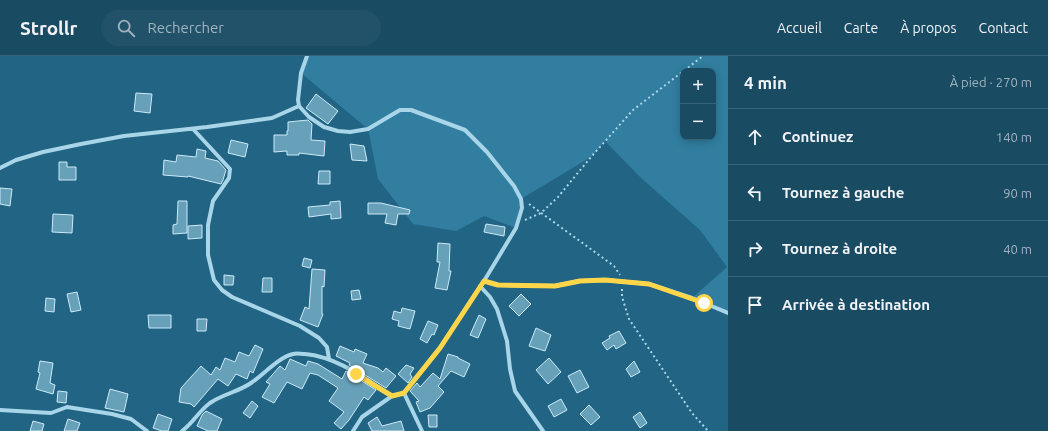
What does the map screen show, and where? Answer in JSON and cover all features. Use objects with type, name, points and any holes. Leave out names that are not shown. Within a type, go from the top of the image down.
[{"type":"street","points":[[307,56],[301,73],[298,100],[299,106],[309,117],[324,127],[338,131],[350,132],[368,129],[400,110],[411,110],[465,130],[514,186],[521,199],[522,208],[516,228],[484,281],[440,348],[404,393],[392,396],[362,417],[353,431]]},
{"type":"street","points":[[0,168],[16,160],[43,152],[81,144],[124,136],[193,129],[272,118],[299,106]]},
{"type":"street","points":[[193,129],[230,169],[229,178],[213,201],[208,225],[208,255],[214,280],[222,290],[232,297],[300,326],[319,338],[327,347],[329,359]]},
{"type":"street","points":[[484,281],[498,285],[555,286],[580,281],[605,280],[649,284],[692,298],[728,313]]},
{"type":"street","points":[[480,286],[490,297],[497,309],[507,341],[510,368],[515,390],[544,431]]},
{"type":"street","points":[[182,431],[189,426],[198,413],[210,403],[226,394],[243,388],[260,378],[282,359],[294,353],[314,355],[337,362],[392,396]]},
{"type":"street","points":[[404,393],[422,431]]},
{"type":"street","points":[[0,410],[51,413],[67,407],[112,414],[131,419],[147,431]]},
{"type":"path","points":[[518,223],[541,214],[558,197],[633,110],[703,56]]},
{"type":"path","points":[[521,199],[614,266],[622,281],[622,296],[629,319],[692,413],[708,431]]},
{"type":"shaded area","points":[[307,56],[728,56],[728,313],[692,298],[727,267],[700,230],[640,177],[605,141],[591,157],[521,199],[522,208],[516,228],[484,216],[456,231],[413,224],[378,179],[368,129],[301,73]]},
{"type":"building","points":[[136,93],[152,94],[150,113],[134,111]]},
{"type":"building","points":[[316,94],[338,111],[328,124],[306,108]]},
{"type":"building","points":[[308,120],[312,124],[311,140],[325,141],[324,156],[299,153],[299,155],[287,155],[287,151],[274,152],[274,135],[287,135],[288,122]]},
{"type":"building","points":[[231,140],[248,144],[245,157],[228,153]]},
{"type":"building","points":[[350,144],[364,146],[367,161],[352,160]]},
{"type":"building","points":[[197,149],[206,151],[205,158],[218,161],[226,170],[221,184],[188,176],[163,175],[164,160],[176,162],[177,155],[196,157]]},
{"type":"building","points":[[59,162],[67,162],[67,167],[76,167],[76,180],[59,180]]},
{"type":"building","points":[[319,171],[330,171],[330,184],[318,184]]},
{"type":"building","points":[[0,188],[12,189],[10,206],[0,204]]},
{"type":"building","points":[[178,201],[187,201],[187,233],[173,234],[173,225],[177,224]]},
{"type":"building","points":[[340,201],[341,218],[331,219],[331,214],[309,217],[308,207],[330,205],[330,202]]},
{"type":"building","points":[[368,203],[381,203],[410,210],[409,214],[398,214],[396,225],[385,223],[387,214],[368,214]]},
{"type":"building","points":[[53,214],[73,215],[72,233],[52,232]]},
{"type":"building","points":[[486,224],[505,227],[504,236],[484,232]]},
{"type":"building","points":[[202,225],[202,238],[188,239],[188,226]]},
{"type":"building","points":[[438,243],[450,244],[449,271],[451,271],[447,290],[435,288],[440,262],[437,262]]},
{"type":"building","points":[[304,258],[312,260],[310,268],[302,266]]},
{"type":"building","points":[[312,269],[325,270],[324,287],[322,286],[323,314],[318,327],[300,320],[305,307],[309,309]]},
{"type":"building","points":[[224,275],[234,276],[233,285],[224,285]]},
{"type":"building","points":[[263,278],[272,278],[272,292],[262,292]]},
{"type":"building","points":[[359,290],[361,299],[352,300],[351,291]]},
{"type":"building","points":[[77,292],[81,310],[71,312],[67,294]]},
{"type":"building","points":[[521,294],[531,304],[519,316],[509,306]]},
{"type":"building","points":[[46,298],[55,299],[54,312],[45,311]]},
{"type":"building","points":[[402,308],[415,311],[410,329],[398,326],[399,321],[392,319],[394,311],[401,313]]},
{"type":"building","points":[[148,315],[171,315],[171,328],[149,328]]},
{"type":"building","points":[[479,315],[486,319],[478,338],[470,335]]},
{"type":"building","points":[[197,319],[207,319],[206,331],[197,331]]},
{"type":"building","points":[[428,321],[438,325],[434,335],[432,334],[427,343],[420,339]]},
{"type":"building","points":[[536,328],[551,335],[545,351],[529,346]]},
{"type":"building","points":[[619,331],[626,343],[616,349],[614,345],[607,350],[602,343],[610,338],[609,336]]},
{"type":"building","points":[[255,345],[263,349],[253,373],[250,371],[247,379],[236,374],[228,386],[218,379],[194,407],[191,404],[179,402],[181,388],[201,366],[211,375],[216,367],[220,370],[225,358],[235,362],[239,352],[249,356]]},
{"type":"building","points":[[340,346],[354,352],[355,349],[367,354],[363,363],[378,368],[383,372],[386,368],[396,376],[386,388],[349,365],[350,363],[336,356]]},
{"type":"building","points":[[448,354],[458,357],[470,364],[464,377],[451,371],[438,386],[444,392],[430,408],[420,412],[416,402],[419,401],[410,391],[417,383],[420,387],[433,373],[440,379]]},
{"type":"building","points":[[549,358],[561,372],[548,384],[536,370]]},
{"type":"building","points":[[290,359],[306,366],[308,361],[318,364],[342,379],[346,371],[376,390],[368,400],[364,397],[349,420],[341,429],[334,423],[344,412],[329,401],[338,388],[318,375],[310,373],[302,389],[287,382],[274,403],[262,397],[270,384],[266,382],[280,366],[285,370]]},
{"type":"building","points":[[40,361],[53,363],[50,383],[55,385],[53,394],[36,389],[40,373],[38,372]]},
{"type":"building","points":[[634,361],[640,372],[631,377],[626,369]]},
{"type":"building","points":[[406,365],[414,368],[410,374],[412,377],[408,383],[398,374]]},
{"type":"building","points":[[580,370],[589,387],[577,393],[568,376]]},
{"type":"building","points":[[110,389],[128,394],[124,412],[105,408]]},
{"type":"building","points":[[58,391],[67,392],[66,403],[57,402]]},
{"type":"building","points":[[561,399],[567,410],[554,417],[548,406]]},
{"type":"building","points":[[252,401],[258,406],[250,418],[243,413]]},
{"type":"building","points":[[589,405],[600,417],[591,425],[580,414]]},
{"type":"building","points":[[206,411],[222,419],[217,431],[208,431],[197,426],[202,415]]},
{"type":"building","points":[[640,412],[647,423],[640,428],[633,417]]},
{"type":"building","points":[[158,414],[172,419],[168,431],[153,428]]},
{"type":"building","points":[[428,415],[437,415],[437,427],[429,427]]},
{"type":"building","points":[[377,417],[382,426],[401,421],[404,431],[372,431],[368,423]]},
{"type":"building","points":[[68,419],[80,423],[77,431],[64,431]]},
{"type":"building","points":[[33,421],[44,424],[42,431],[30,431]]},
{"type":"route","points":[[356,374],[392,396],[404,393],[440,348],[484,281],[498,285],[555,286],[580,281],[605,280],[649,284],[704,303]]}]
